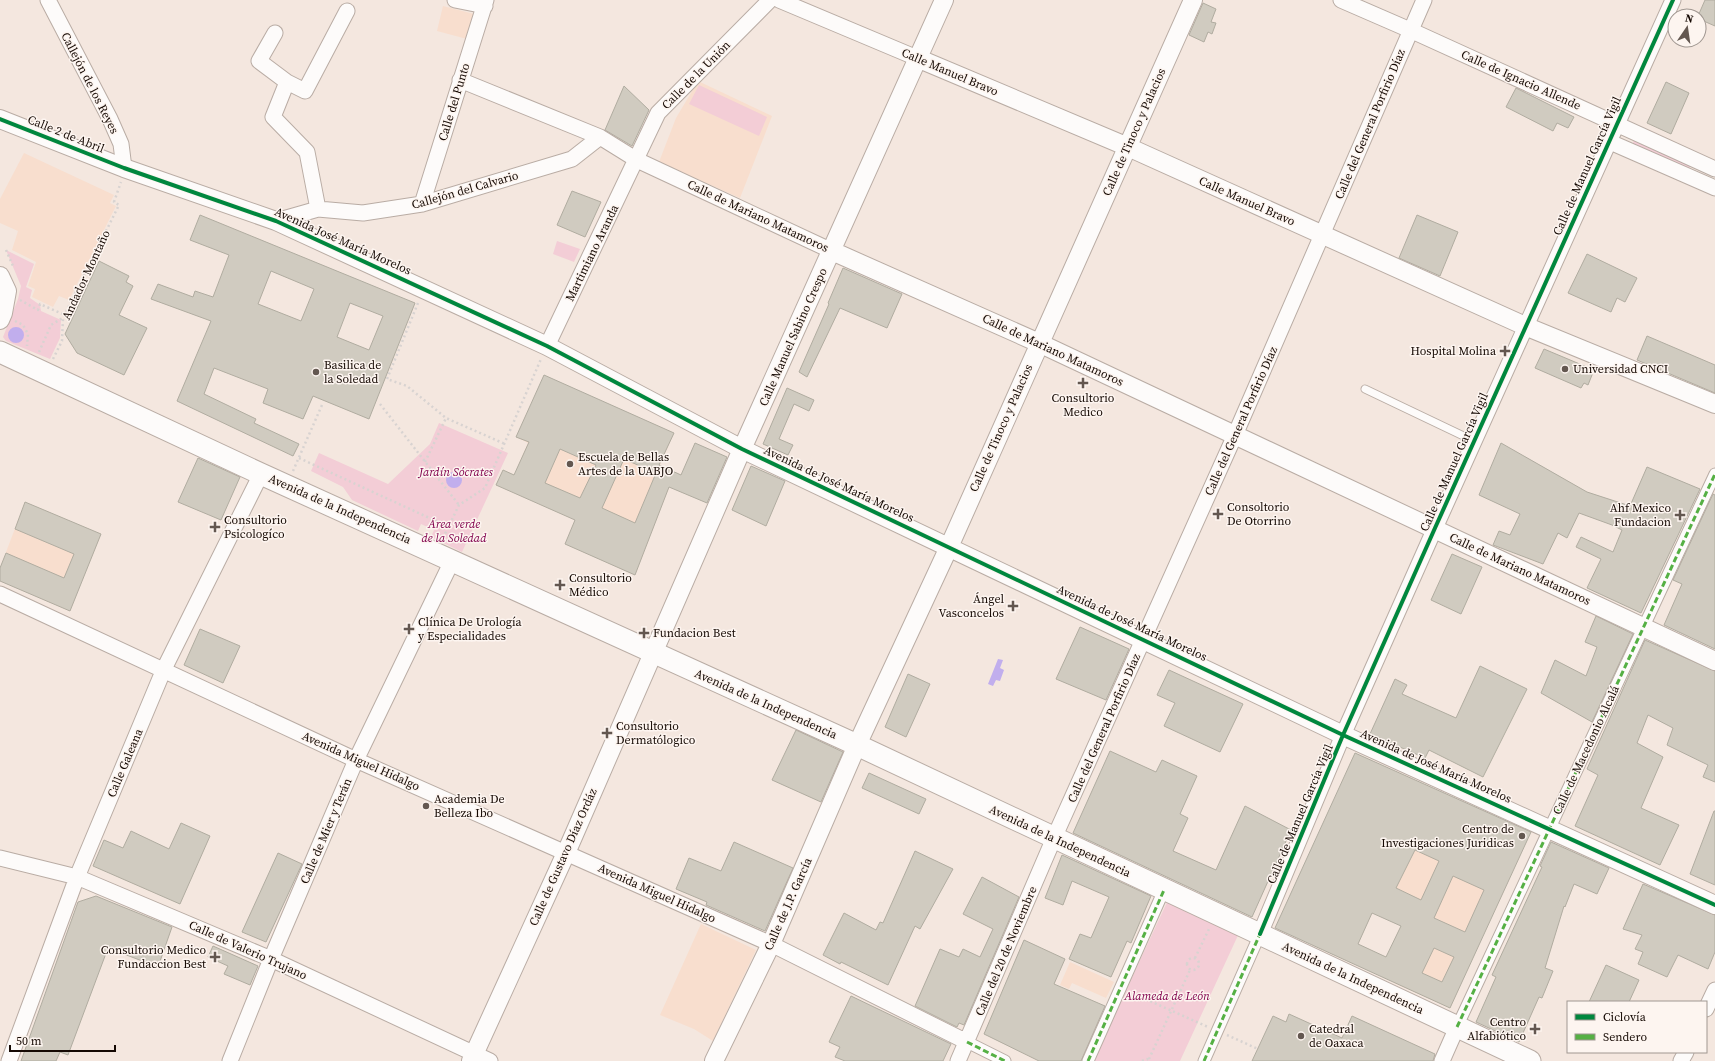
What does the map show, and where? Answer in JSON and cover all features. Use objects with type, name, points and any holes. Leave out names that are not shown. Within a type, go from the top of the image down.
[{"type":"main road","name":"Avenida de la Independencia","points":[[0,352],[42,365],[261,474],[857,745],[1054,839],[1530,1061]]},
{"type":"street","name":"Callejón de los Reyes","points":[[48,0],[110,119],[121,144],[124,168]]},
{"type":"street","points":[[455,0],[485,3]]},
{"type":"street","name":"Calle de la Unión","points":[[637,160],[658,113],[770,0]]},
{"type":"street","name":"Calle Manuel Bravo","points":[[778,0],[1128,147],[1525,326],[1715,404]]},
{"type":"street","name":"Calle Manuel Sabino Crespo","points":[[654,653],[742,449],[944,0]]},
{"type":"street","name":"Calle de Tinoco y Palacios","points":[[857,745],[949,547],[1039,342],[1193,0]]},
{"type":"street","name":"Calle de Ignacio Allende","points":[[1341,0],[1715,169]]},
{"type":"street","name":"Calle del General Porfirio Díaz","points":[[1054,839],[1235,435],[1424,0]]},
{"type":"street","name":"Calle de Manuel García Vigil","points":[[1204,1061],[1435,528],[1673,0]]},
{"type":"street","name":"Calle del Punto","points":[[422,204],[485,3]]},
{"type":"street","points":[[275,33],[259,61],[287,82],[305,91],[347,11]]},
{"type":"street","name":"Calle de Mariano Matamoros","points":[[460,80],[600,137],[637,160],[832,251],[1039,342],[1715,661]]},
{"type":"street","points":[[287,82],[273,117],[307,152],[318,209]]},
{"type":"street","name":"Calle 2 de Abril","points":[[0,118],[124,168]]},
{"type":"street","name":"Callejón del Calvario","points":[[276,220],[318,209],[363,213],[422,204],[572,159],[600,137]]},
{"type":"street","points":[[1610,142],[1715,188]]},
{"type":"street","name":"Martimiano Aranda","points":[[547,346],[637,160]]},
{"type":"street","points":[[1693,179],[1701,163]]},
{"type":"street","name":"Avenida José María Morelos","points":[[124,168],[276,220],[547,346]]},
{"type":"street","points":[[0,276],[7,291],[3,313],[5,319]]},
{"type":"street","name":"Avenida de José María Morelos","points":[[547,346],[742,449],[1344,735],[1550,828],[1715,905]]},
{"type":"street","name":"Calle Galeana","points":[[9,1061],[77,877],[164,670],[261,474]]},
{"type":"street","name":"Calle de Macedonio Alcalá","points":[[1457,1027],[1715,474]]},
{"type":"street","name":"Calle de Mier y Terán","points":[[230,1061],[356,760],[444,557]]},
{"type":"street","name":"Avenida Miguel Hidalgo","points":[[0,594],[356,760],[771,944],[1005,1061]]},
{"type":"street","name":"Calle de Gustavo Díaz Ordáz","points":[[478,1058],[654,653]]},
{"type":"street","name":"Calle de J.P. García","points":[[714,1061],[771,944],[857,745]]},
{"type":"street","name":"Calle del 20 de Noviembre","points":[[958,1061],[1054,839]]},
{"type":"street","name":"Calle de Valerio Trujano","points":[[0,858],[77,877],[272,959],[478,1058]]},
{"type":"street","points":[[1088,1061],[1164,890]]},
{"type":"street","points":[[1707,1007],[1715,990]]},
{"type":"street","points":[[1442,1061],[1457,1027]]},
{"type":"lane","points":[[1364,389],[1474,441]]},
{"type":"path","points":[[16,304],[18,299],[38,310],[40,304],[45,305],[64,316],[51,325],[42,365]]},
{"type":"path","points":[[417,304],[387,380],[407,386],[446,418],[505,444]]},
{"type":"path","points":[[5,319],[24,325],[28,334],[28,344],[26,350]]},
{"type":"path","points":[[444,557],[449,527],[459,505],[485,488],[540,363]]},
{"type":"path","points":[[380,404],[459,505]]},
{"type":"path","points":[[288,485],[322,405]]},
{"type":"path","points":[[426,462],[446,418]]},
{"type":"path","points":[[299,458],[449,527]]},
{"type":"path","points":[[1195,958],[1216,914]]},
{"type":"path","points":[[1190,970],[1187,966],[1188,960],[1195,958]]},
{"type":"path","points":[[1190,970],[1196,970],[1199,967],[1198,961],[1195,958]]},
{"type":"path","points":[[1142,1061],[1150,1060],[1190,970]]},
{"type":"path","points":[[1120,988],[1258,1049]]},
{"type":"shaded area","points":[[443,6],[474,14],[467,39],[437,31]]},
{"type":"shaded area","points":[[698,81],[772,116],[740,198],[659,162],[676,118]]},
{"type":"shaded area","points":[[24,153],[114,195],[110,203],[116,206],[69,300],[59,296],[53,307],[32,297],[35,289],[28,286],[36,262],[12,250],[18,231],[0,223],[0,199]]},
{"type":"shaded area","points":[[16,327],[23,332],[24,335],[19,342],[16,343],[9,338],[8,335],[13,328]]},
{"type":"shaded area","points":[[529,408],[611,444],[626,412],[674,433],[660,465],[675,472],[635,575],[565,544],[575,520],[496,485],[503,470],[514,475],[528,443],[516,437]]},
{"type":"shaded area","points":[[454,472],[460,474],[462,480],[460,486],[454,488],[448,486],[446,480],[448,474]]},
{"type":"shaded area","points":[[25,502],[101,534],[70,611],[0,581],[0,568]]},
{"type":"shaded area","points":[[998,659],[1003,660],[1000,668],[1004,670],[1000,681],[996,680],[993,686],[988,684]]},
{"type":"shaded area","points":[[1441,792],[1531,832],[1450,1008],[1394,983],[1423,920],[1390,886],[1410,861]]},
{"type":"shaded area","points":[[701,924],[756,950],[713,1041],[694,1029],[660,1015]]},
{"type":"shaded area","points":[[1070,962],[1114,982],[1106,998],[1072,983],[1069,989],[1060,985]]},
{"type":"green space","points":[[699,85],[767,117],[759,136],[689,104]]},
{"type":"green space","points":[[1636,135],[1692,163],[1688,171],[1632,145]]},
{"type":"green space","points":[[557,241],[580,249],[574,262],[553,254]]},
{"type":"green space","points":[[6,250],[34,264],[26,287],[32,290],[30,298],[40,305],[41,311],[61,320],[60,338],[50,359],[6,341],[3,337],[18,299],[21,286]]},
{"type":"green space","points":[[439,423],[508,453],[462,552],[431,537],[434,530],[421,524],[418,531],[352,500],[343,487],[311,471],[319,453],[388,484],[430,444]]},
{"type":"green space","name":"Alameda de León","points":[[1169,898],[1240,931],[1180,1061],[1093,1061]]},
{"type":"building","points":[[1705,0],[1715,0],[1715,26],[1707,22],[1707,8],[1702,8]]},
{"type":"building","points":[[1203,3],[1216,9],[1211,22],[1216,23],[1212,34],[1208,32],[1204,42],[1189,35]]},
{"type":"building","points":[[1666,82],[1689,93],[1671,134],[1647,123]]},
{"type":"building","points":[[624,86],[649,110],[632,146],[605,130]]},
{"type":"building","points":[[1516,88],[1574,117],[1568,128],[1557,123],[1553,131],[1506,107]]},
{"type":"building","points":[[572,191],[601,202],[585,237],[557,225]]},
{"type":"building","points":[[200,215],[415,303],[369,419],[313,396],[303,419],[263,403],[268,389],[214,368],[204,394],[256,419],[254,423],[299,444],[293,456],[177,401],[211,321],[151,299],[158,284],[193,297],[195,291],[213,297],[229,255],[190,240]],"holes":[[[271,271],[314,289],[301,321],[258,304]],[[350,303],[383,316],[369,350],[337,337]]]},
{"type":"building","points":[[1417,215],[1458,232],[1440,276],[1399,258]]},
{"type":"building","points":[[1587,254],[1637,278],[1625,302],[1617,298],[1611,312],[1568,293]]},
{"type":"building","points":[[99,261],[129,276],[126,282],[133,286],[119,315],[147,328],[124,375],[77,353],[65,334]]},
{"type":"building","points":[[843,268],[902,294],[887,328],[840,308],[807,377],[799,372]]},
{"type":"building","points":[[1647,336],[1715,365],[1715,393],[1637,360]]},
{"type":"building","name":"Universidad CNCI","points":[[1544,349],[1594,370],[1588,385],[1584,383],[1581,388],[1535,368]]},
{"type":"building","points":[[544,375],[674,433],[659,465],[681,475],[695,443],[727,457],[707,503],[669,487],[635,575],[565,544],[575,520],[496,485],[503,470],[514,475],[529,442],[516,437]],"holes":[[[560,449],[596,465],[580,498],[545,483]],[[624,459],[656,473],[635,523],[602,508]]]},
{"type":"building","points":[[787,388],[814,400],[809,411],[794,404],[779,439],[793,445],[788,455],[763,444]]},
{"type":"building","points":[[1501,443],[1587,492],[1630,506],[1647,467],[1700,489],[1641,613],[1587,588],[1601,559],[1576,547],[1581,537],[1613,552],[1622,530],[1612,525],[1579,513],[1567,538],[1558,533],[1543,564],[1493,545],[1499,531],[1510,535],[1520,514],[1479,495]]},
{"type":"building","points":[[198,458],[240,477],[221,520],[178,502]]},
{"type":"building","points":[[751,466],[785,481],[766,526],[732,510]]},
{"type":"building","points":[[1713,494],[1715,495],[1715,649],[1664,625],[1682,584],[1673,580]]},
{"type":"building","points":[[25,502],[101,534],[70,611],[0,581],[0,568],[6,553],[64,578],[74,554],[15,529]]},
{"type":"building","points":[[1452,554],[1482,567],[1461,614],[1431,600]]},
{"type":"building","points":[[1596,616],[1633,634],[1592,722],[1541,693],[1555,660],[1586,676],[1597,647],[1585,642]]},
{"type":"building","points":[[1080,627],[1129,649],[1106,700],[1056,679]]},
{"type":"building","points":[[200,629],[240,646],[223,683],[184,665]]},
{"type":"building","points":[[1645,640],[1715,671],[1715,782],[1703,777],[1708,765],[1667,745],[1673,728],[1648,715],[1637,743],[1663,757],[1641,808],[1679,825],[1660,865],[1575,826],[1598,775],[1587,769]]},
{"type":"building","points":[[1480,666],[1527,689],[1483,777],[1429,750],[1425,758],[1370,734],[1395,679],[1407,685],[1402,694],[1456,718]]},
{"type":"building","points":[[1169,670],[1243,704],[1220,752],[1164,726],[1175,703],[1157,695]]},
{"type":"building","points":[[908,674],[930,684],[906,737],[885,727]]},
{"type":"building","points":[[796,730],[843,752],[821,802],[772,780]]},
{"type":"building","points":[[1110,751],[1156,772],[1162,760],[1197,776],[1180,814],[1188,818],[1173,851],[1216,870],[1245,806],[1291,830],[1252,917],[1073,833]]},
{"type":"building","points":[[1355,753],[1531,832],[1450,1008],[1275,928]],"holes":[[[1415,850],[1439,861],[1421,900],[1396,888]],[[1453,876],[1484,890],[1465,932],[1434,918]],[[1372,913],[1401,926],[1386,957],[1358,944]],[[1434,948],[1454,957],[1442,982],[1422,973]]]},
{"type":"building","points":[[869,773],[926,799],[919,814],[862,788]]},
{"type":"building","points":[[1715,811],[1715,885],[1690,874]]},
{"type":"building","points":[[181,823],[210,836],[180,904],[93,866],[104,840],[123,848],[131,831],[169,849]]},
{"type":"building","points":[[734,842],[793,868],[765,931],[706,905],[707,902],[676,889],[689,858],[721,871]]},
{"type":"building","points":[[1551,842],[1609,868],[1597,894],[1574,884],[1565,907],[1564,906],[1545,968],[1553,971],[1542,998],[1539,997],[1519,1042],[1476,1022],[1496,977],[1492,975],[1542,867],[1540,866]]},
{"type":"building","points":[[915,851],[953,869],[920,929],[915,926],[888,985],[823,955],[844,913],[876,930],[880,922],[883,923]]},
{"type":"building","points":[[278,853],[302,864],[266,942],[242,932]]},
{"type":"building","points":[[1062,855],[1151,896],[1131,943],[1127,941],[1111,977],[1069,959],[1080,934],[1091,938],[1109,897],[1072,881],[1063,905],[1045,898]]},
{"type":"building","points":[[982,877],[1019,897],[964,1025],[959,1023],[957,1027],[915,1006],[940,949],[959,957],[963,949],[980,957],[993,929],[963,914]]},
{"type":"building","points":[[1643,884],[1715,915],[1715,952],[1708,969],[1678,955],[1667,977],[1638,964],[1643,952],[1635,949],[1642,935],[1623,929]]},
{"type":"building","points":[[96,896],[172,927],[158,967],[108,948],[68,1055],[60,1052],[56,1061],[21,1061],[78,902]]},
{"type":"building","points":[[1024,940],[1065,959],[1054,984],[1105,1006],[1081,1061],[1039,1061],[984,1034]]},
{"type":"building","points":[[213,946],[258,966],[250,985],[224,974],[228,966],[208,957]]},
{"type":"building","points":[[1606,965],[1639,980],[1629,1001],[1589,1001]]},
{"type":"building","points":[[851,996],[951,1044],[943,1061],[845,1061],[835,1057],[840,1047],[829,1042]]},
{"type":"building","name":"Catedral de Oaxaca","points":[[1289,1014],[1342,1038],[1352,1016],[1435,1054],[1433,1061],[1252,1061],[1273,1016],[1286,1022]]},
{"type":"marked path","points":[[1457,1027],[1715,474]]},
{"type":"marked path","points":[[1088,1061],[1164,890]]},
{"type":"marked path","points":[[1204,1061],[1260,934]]},
{"type":"marked path","points":[[967,1042],[1005,1061]]},
{"type":"cycle path","points":[[1260,934],[1343,735],[1673,0]]},
{"type":"cycle path","points":[[0,119],[124,168],[276,221],[547,346],[742,449],[1343,735],[1715,905]]},
{"type":"place","name":"Hospital Molina","points":[[1505,351]]},
{"type":"place","name":"Universidad CNCI","points":[[1565,369]]},
{"type":"place","name":"Basilica de la Soledad","points":[[316,372]]},
{"type":"place","name":"Consultorio Medico","points":[[1083,383]]},
{"type":"place","name":"Escuela de Bellas Artes de la UABJO","points":[[570,464]]},
{"type":"place","name":"Consoltorio De Otorrino","points":[[1218,514]]},
{"type":"place","name":"Ahf Mexico Fundacion","points":[[1680,515]]},
{"type":"place","name":"Consultorio Psicologíco","points":[[215,527]]},
{"type":"place","name":"Consultorio Médico","points":[[560,585]]},
{"type":"place","name":"Ángel Vasconcelos","points":[[1013,606]]},
{"type":"place","name":"Clínica De Urología y Especialidades","points":[[409,629]]},
{"type":"place","name":"Fundacion Best","points":[[644,633]]},
{"type":"place","name":"Consultorio Dermatólogico","points":[[607,733]]},
{"type":"place","name":"Academia De Belleza Ibo","points":[[426,806]]},
{"type":"place","name":"Centro de Investigaciones Juridicas","points":[[1522,836]]},
{"type":"place","name":"Consultorio Medico Fundaccion Best","points":[[215,957]]},
{"type":"place","name":"Centro Alfabiótico","points":[[1535,1029]]},
{"type":"place","name":"Catedral de Oaxaca","points":[[1301,1036]]},
{"type":"park label","name":"Jardín Sócrates","points":[[456,472]]},
{"type":"park label","name":"Área verde de la Soledad","points":[[454,531]]}]
